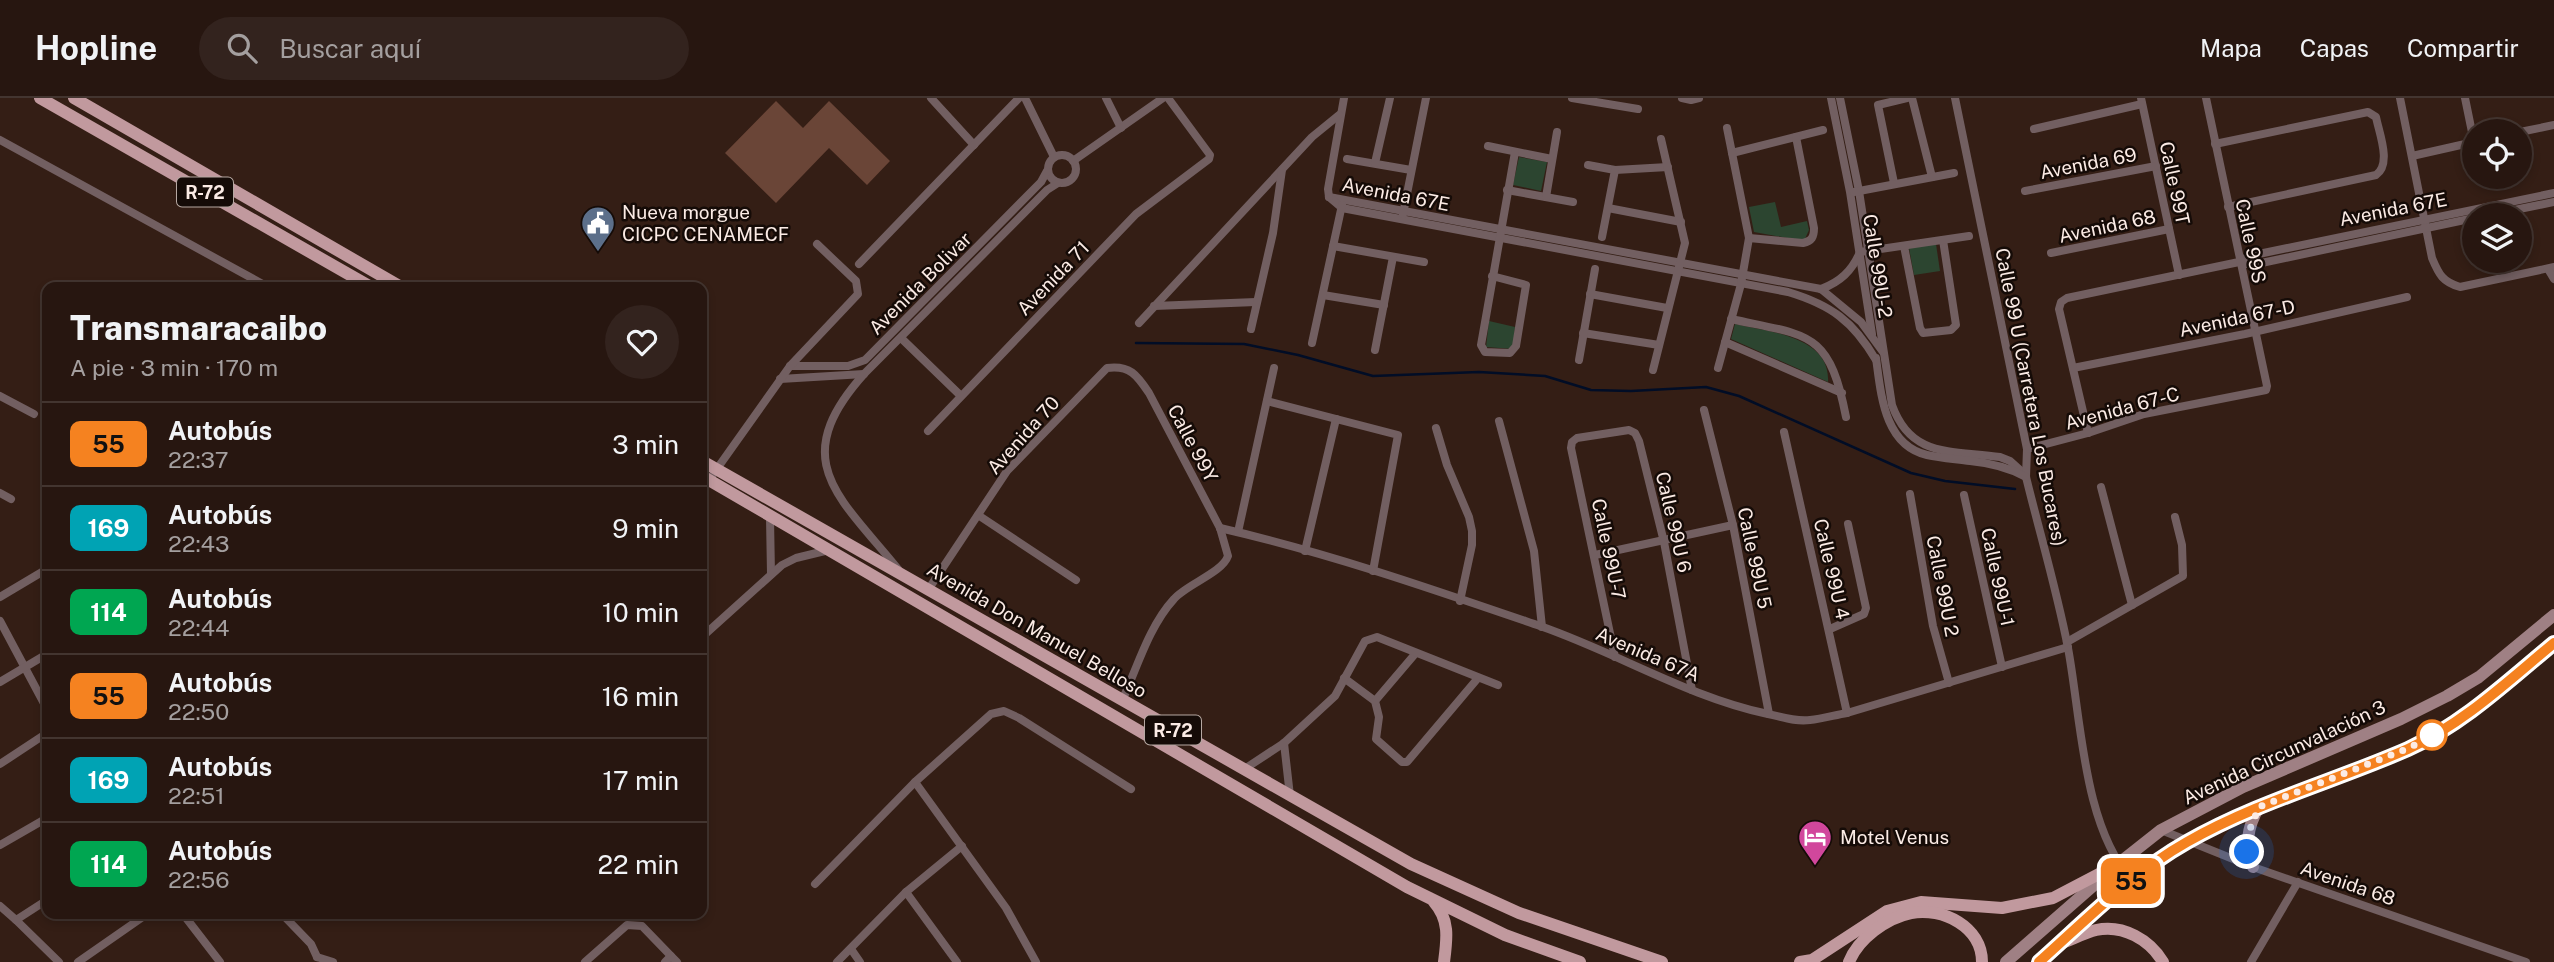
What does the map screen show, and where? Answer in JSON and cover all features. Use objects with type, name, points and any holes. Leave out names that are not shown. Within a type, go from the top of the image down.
[{"type":"main road","name":"R-72","points":[[40,98],[361,282]]},
{"type":"main road","name":"R-72","points":[[74,98],[392,282]]},
{"type":"main road","name":"Avenida Don Manuel Belloso","points":[[707,477],[928,590],[1411,864],[1507,907],[1662,962]]},
{"type":"main road","name":"Avenida Don Manuel Belloso","points":[[707,477],[770,517],[1389,877],[1505,935],[1580,962]]},
{"type":"main road","name":"Avenida Circunvalación 3","points":[[2006,962],[2118,864],[2161,831],[2243,788],[2402,719],[2447,696],[2479,677],[2554,615]]},
{"type":"main road","name":"Avenida Circunvalación 3","points":[[2039,962],[2132,880],[2187,842],[2259,807],[2409,748],[2468,713],[2554,643]]},
{"type":"main road","points":[[2253,867],[2247,852],[2248,834],[2259,807]]},
{"type":"main road","points":[[1800,962],[1812,960],[1887,911],[1921,902],[2003,908],[2053,898],[2118,864]]},
{"type":"main road","points":[[1431,899],[1444,913],[1448,935],[1444,962]]},
{"type":"main road","points":[[1849,962],[1853,951],[1878,927],[1911,913],[1945,915],[1970,929],[1982,950],[1982,962]]},
{"type":"main road","points":[[2059,944],[2098,929],[2120,930],[2140,937],[2156,950],[2163,962]]},
{"type":"street","points":[[88,98],[99,113]]},
{"type":"street","points":[[932,98],[974,145]]},
{"type":"street","points":[[859,264],[1018,98]]},
{"type":"street","points":[[1025,98],[1054,157]]},
{"type":"street","points":[[1106,98],[1121,128]]},
{"type":"street","points":[[1073,161],[1166,98]]},
{"type":"street","name":"Avenida 71","points":[[928,431],[1136,214],[1210,157],[1166,98]]},
{"type":"street","points":[[1139,323],[1312,137],[1339,115],[1344,98]]},
{"type":"street","points":[[1375,163],[1390,98]]},
{"type":"street","points":[[1403,216],[1426,98]]},
{"type":"street","points":[[1572,98],[1610,101],[1638,109]]},
{"type":"street","points":[[1682,98],[1699,98]]},
{"type":"street","name":"Calle 99U-2","points":[[1831,98],[1855,191]]},
{"type":"street","name":"Calle 99U-2","points":[[1840,98],[1892,405],[1901,435]]},
{"type":"street","points":[[1894,183],[1878,105],[1910,98],[1932,177]]},
{"type":"street","name":"Calle 99 U (Carretera Los Bucares)","points":[[1955,98],[2027,449],[2026,477],[2067,645],[2084,758],[2108,848],[2132,880]]},
{"type":"street","name":"Calle 99S","points":[[2206,98],[2266,390]]},
{"type":"street","points":[[2400,98],[2432,258],[2439,276],[2448,284],[2460,287],[2551,268],[2554,279]]},
{"type":"street","points":[[2465,98],[2469,119]]},
{"type":"street","points":[[2034,129],[2141,101]]},
{"type":"street","name":"Calle 99T","points":[[2141,101],[2179,275]]},
{"type":"street","points":[[2215,144],[2368,112],[2376,117],[2384,162],[2382,170],[2376,175],[2228,207]]},
{"type":"street","name":"Avenida 67E","points":[[1339,115],[1328,188],[1329,197],[1342,203],[1742,280],[1818,301],[1841,316],[1857,332],[1876,360]]},
{"type":"street","points":[[2532,130],[2554,125]]},
{"type":"street","points":[[1718,368],[1742,280],[1749,238],[1727,128]]},
{"type":"street","points":[[1732,153],[1823,130]]},
{"type":"street","points":[[1546,197],[1557,132]]},
{"type":"street","points":[[1749,238],[1803,243],[1814,236],[1815,228],[1796,137]]},
{"type":"street","points":[[1653,370],[1685,243],[1661,139]]},
{"type":"street","points":[[0,140],[259,282]]},
{"type":"street","points":[[2412,156],[2462,145]]},
{"type":"street","points":[[1488,146],[1552,159]]},
{"type":"street","points":[[1492,276],[1526,285],[1516,346],[1510,353],[1485,352],[1480,345],[1492,276],[1500,233],[1507,190],[1515,152]]},
{"type":"street","points":[[1063,155],[1073,161],[1076,172],[1072,179],[1066,183],[1058,183],[1051,179],[1049,163],[1054,157],[1063,155]]},
{"type":"street","points":[[1347,159],[1411,170]]},
{"type":"street","points":[[1588,165],[1615,170],[1668,167]]},
{"type":"street","name":"Avenida 69","points":[[2025,191],[2156,166]]},
{"type":"street","points":[[1251,329],[1277,212],[1282,170]]},
{"type":"street","points":[[1602,237],[1615,170]]},
{"type":"street","name":"Avenida Bolivar","points":[[790,366],[848,366],[865,360],[1041,182],[1048,171]]},
{"type":"street","points":[[1855,191],[1954,173]]},
{"type":"street","points":[[904,577],[839,497],[824,455],[828,425],[839,404],[864,374],[1047,190],[1058,183]]},
{"type":"street","points":[[1507,190],[1573,202]]},
{"type":"street","name":"Avenida 67E","points":[[2073,368],[2059,309],[2061,302],[2067,298],[2239,262],[2249,256],[2426,223],[2554,193]]},
{"type":"street","points":[[2532,206],[2554,202]]},
{"type":"street","points":[[1312,343],[1342,203]]},
{"type":"street","points":[[1608,208],[1681,222]]},
{"type":"street","name":"Avenida 67E","points":[[2426,223],[2462,219]]},
{"type":"street","name":"Avenida 68","points":[[2051,253],[2169,229]]},
{"type":"street","points":[[1821,289],[1841,279],[1865,251],[1969,236]]},
{"type":"street","points":[[1904,246],[1920,328],[1923,333],[1951,330],[1956,325],[1943,240]]},
{"type":"street","points":[[707,477],[790,366],[858,294],[856,281],[817,244]]},
{"type":"street","points":[[1333,246],[1424,262]]},
{"type":"street","name":"Calle 99U-2","points":[[1865,251],[1872,335],[1883,400],[1889,422],[1901,435]]},
{"type":"street","points":[[1375,350],[1393,257]]},
{"type":"street","points":[[1578,359],[1595,269]]},
{"type":"street","name":"Avenida 67E","points":[[1742,280],[1821,289],[1847,309],[1872,335],[1883,352]]},
{"type":"street","points":[[1590,293],[1667,308]]},
{"type":"street","points":[[1323,295],[1384,305]]},
{"type":"street","name":"Avenida 67-D","points":[[2073,368],[2254,332],[2407,297]]},
{"type":"street","points":[[1154,306],[1256,302]]},
{"type":"street","points":[[1731,319],[1798,334],[1815,343],[1836,373],[1846,417]]},
{"type":"street","points":[[1583,333],[1659,345]]},
{"type":"street","points":[[901,338],[961,396]]},
{"type":"street","points":[[1724,342],[1842,393]]},
{"type":"street","name":"Avenida 70","points":[[928,590],[1007,471],[1107,368],[1123,366],[1136,374]]},
{"type":"street","points":[[1238,532],[1274,368]]},
{"type":"street","points":[[2073,368],[2088,433]]},
{"type":"street","points":[[780,380],[864,374]]},
{"type":"street","name":"Calle 99Y","points":[[1122,701],[1155,628],[1173,600],[1226,563],[1227,556],[1220,527],[1149,393],[1136,374]]},
{"type":"street","name":"Avenida 67-C","points":[[2027,449],[2088,433],[2144,414],[2266,390]]},
{"type":"street","points":[[0,397],[34,415]]},
{"type":"street","points":[[1267,401],[1398,435],[1373,571]]},
{"type":"street","name":"Calle 99U 5","points":[[1704,410],[1733,525],[1769,714]]},
{"type":"street","points":[[1305,551],[1336,419]]},
{"type":"street","points":[[1499,421],[1534,551],[1542,627]]},
{"type":"street","points":[[1436,428],[1472,531],[1472,545],[1460,601]]},
{"type":"street","name":"Calle 99U 6","points":[[1571,448],[1572,442],[1577,438],[1616,430],[1635,433],[1664,542],[1692,690]]},
{"type":"street","name":"Calle 99U 4","points":[[1784,432],[1847,713]]},
{"type":"street","points":[[1901,435],[1928,447],[2010,461],[2026,477]]},
{"type":"street","name":"Calle 99U-7","points":[[1571,448],[1615,657]]},
{"type":"street","points":[[2101,487],[2132,605]]},
{"type":"street","points":[[0,493],[11,499]]},
{"type":"street","name":"Calle 99U 2","points":[[1910,494],[1933,626],[1949,683]]},
{"type":"street","name":"Calle 99U-1","points":[[1964,495],[2002,667]]},
{"type":"street","points":[[978,515],[1076,580]]},
{"type":"street","points":[[770,517],[771,574]]},
{"type":"street","name":"Avenida 67A","points":[[1220,527],[1373,571],[1542,627],[1615,657],[1652,676],[1745,709],[1810,720],[1847,713],[2067,645],[2183,576],[2182,545],[2175,517]]},
{"type":"street","points":[[1830,629],[1858,618],[1864,614],[1866,608],[1848,524]]},
{"type":"street","points":[[1595,555],[1733,525]]},
{"type":"street","points":[[707,632],[771,574],[796,558],[829,550]]},
{"type":"street","points":[[0,597],[42,572]]},
{"type":"street","points":[[0,621],[42,699]]},
{"type":"street","points":[[1243,770],[1284,743],[1335,696],[1365,641],[1370,637],[1498,685]]},
{"type":"street","points":[[1375,701],[1415,654]]},
{"type":"street","points":[[0,682],[42,657]]},
{"type":"street","points":[[1344,678],[1375,701],[1379,717],[1376,739],[1402,762],[1407,762],[1478,678]]},
{"type":"street","points":[[815,884],[915,782],[991,714],[1004,711],[1131,789]]},
{"type":"street","points":[[0,764],[42,736]]},
{"type":"street","points":[[1284,743],[1290,796]]},
{"type":"street","points":[[915,782],[1006,908],[1036,962]]},
{"type":"street","points":[[0,845],[42,821]]},
{"type":"street","name":"Avenida 68","points":[[2161,831],[2253,867],[2526,962]]},
{"type":"street","points":[[837,962],[906,892],[962,846]]},
{"type":"street","points":[[2251,962],[2298,883]]},
{"type":"street","points":[[906,892],[957,962]]},
{"type":"street","points":[[16,920],[42,903]]},
{"type":"street","points":[[1,908],[59,962]]},
{"type":"street","points":[[78,962],[140,919]]},
{"type":"street","points":[[187,919],[220,962]]},
{"type":"street","points":[[287,919],[311,944],[314,960],[333,962]]},
{"type":"street","points":[[585,962],[627,925],[642,926],[671,960]]},
{"type":"street","points":[[851,948],[860,962]]},
{"type":"green space","points":[[1519,157],[1547,162],[1541,191],[1513,185]]},
{"type":"green space","points":[[1775,202],[1781,227],[1807,221],[1809,230],[1804,241],[1754,232],[1749,207]]},
{"type":"green space","points":[[1936,244],[1940,271],[1914,275],[1909,248]]},
{"type":"green space","points":[[1489,321],[1515,327],[1513,349],[1486,347]]},
{"type":"green space","points":[[1735,324],[1780,334],[1809,346],[1819,355],[1826,367],[1828,382],[1731,339]]},
{"type":"building","points":[[776,101],[803,128],[829,101],[890,161],[867,185],[829,148],[776,203],[725,153]]},
{"type":"waterway","points":[[1136,343],[1244,344],[1298,355],[1373,376],[1479,372],[1545,376],[1591,390],[1706,387],[1739,396],[1911,473],[1945,481],[2015,489]]},
{"type":"bus line","name":"55","points":[[2039,962],[2132,880],[2187,842],[2291,793],[2409,748],[2487,699],[2554,643]]},
{"type":"place","name":"Nueva morgue CICPC CENAMECF","points":[[598,253]]},
{"type":"place","name":"Motel Venus","points":[[1815,867]]},
{"type":"route","points":[[2247,852],[2248,834],[2259,807],[2409,748],[2432,735]]}]
